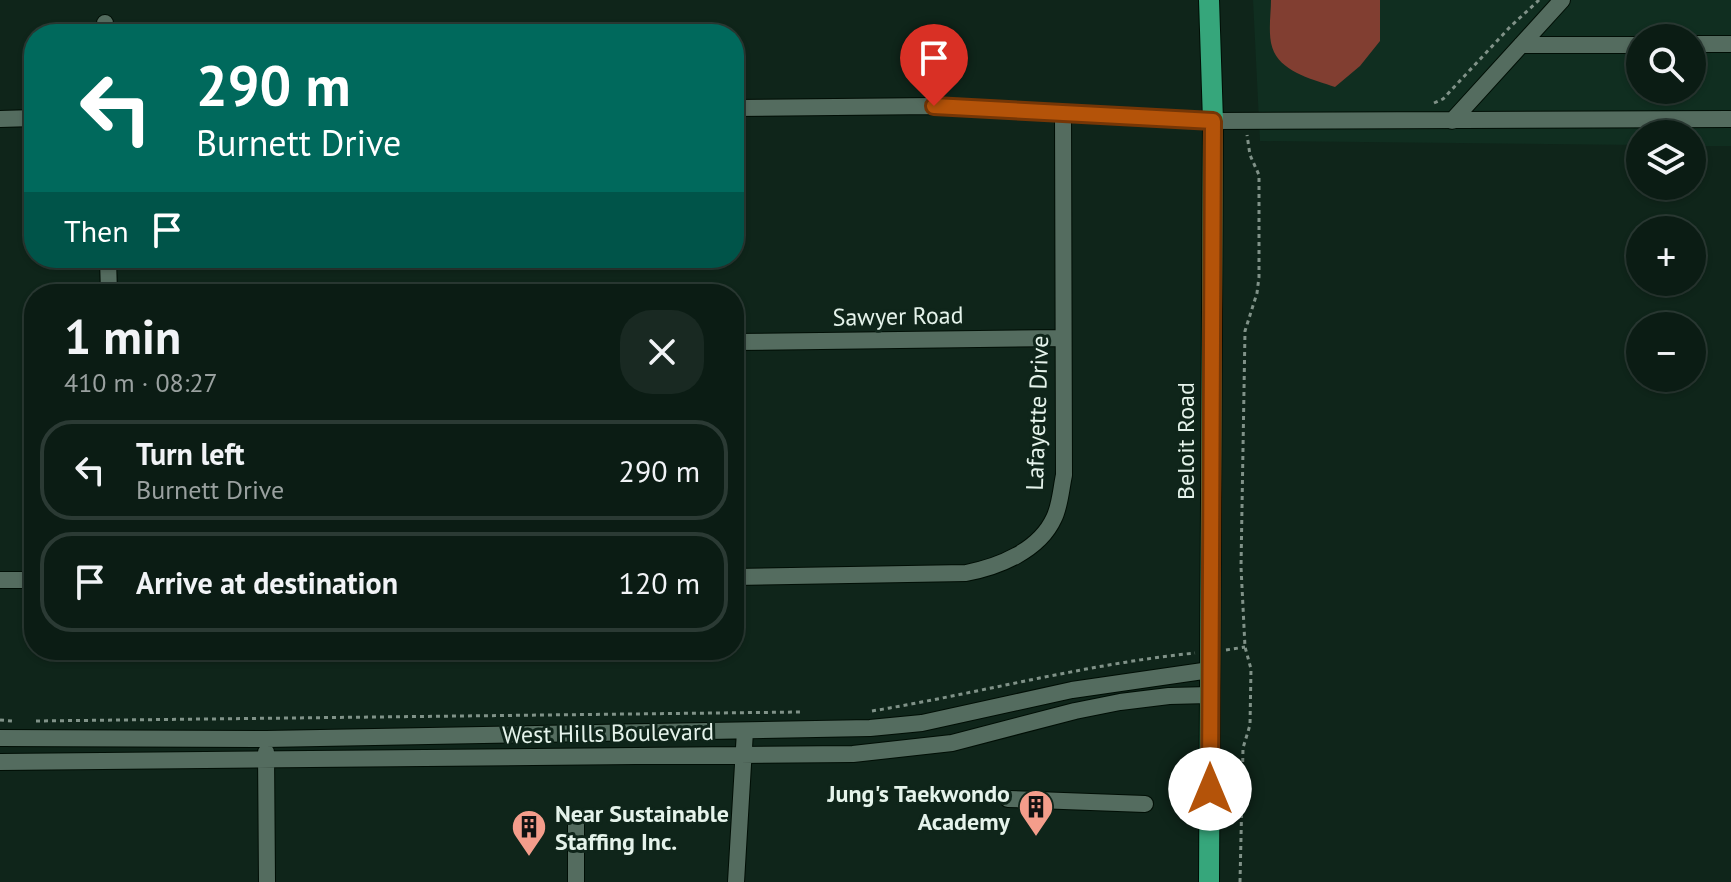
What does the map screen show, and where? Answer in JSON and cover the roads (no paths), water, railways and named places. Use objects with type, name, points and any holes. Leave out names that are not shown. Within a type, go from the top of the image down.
[{"type":"main road","name":"Beloit Road","points":[[1209,0],[1213,121],[1209,882]]},
{"type":"street","points":[[1452,121],[1562,0]]},
{"type":"street","points":[[1706,44],[1731,44]]},
{"type":"street","points":[[1521,45],[1626,45]]},
{"type":"street","points":[[744,108],[934,106],[1213,121],[1731,119]]},
{"type":"street","name":"Lafayette Drive","points":[[744,577],[966,573],[988,569],[1032,545],[1055,518],[1064,475],[1063,113]]},
{"type":"street","points":[[0,119],[24,118]]},
{"type":"street","name":"Sawyer Road","points":[[744,342],[1063,338]]},
{"type":"street","points":[[0,580],[24,580]]},
{"type":"street","name":"West Hills Boulevard","points":[[0,738],[266,739],[870,728],[922,723],[1210,661]]},
{"type":"street","name":"West Hills Boulevard","points":[[0,762],[853,754],[902,750],[974,738],[1104,705],[1160,697],[1210,695]]},
{"type":"street","points":[[736,882],[745,731]]},
{"type":"street","points":[[266,739],[267,882]]},
{"type":"street","points":[[1008,799],[1145,804]]},
{"type":"street","points":[[576,819],[576,882]]},
{"type":"place","name":"Jung's Taekwondo Academy","points":[[1036,838]]},
{"type":"place","name":"Near Sustainable Staffing Inc.","points":[[529,858]]}]
